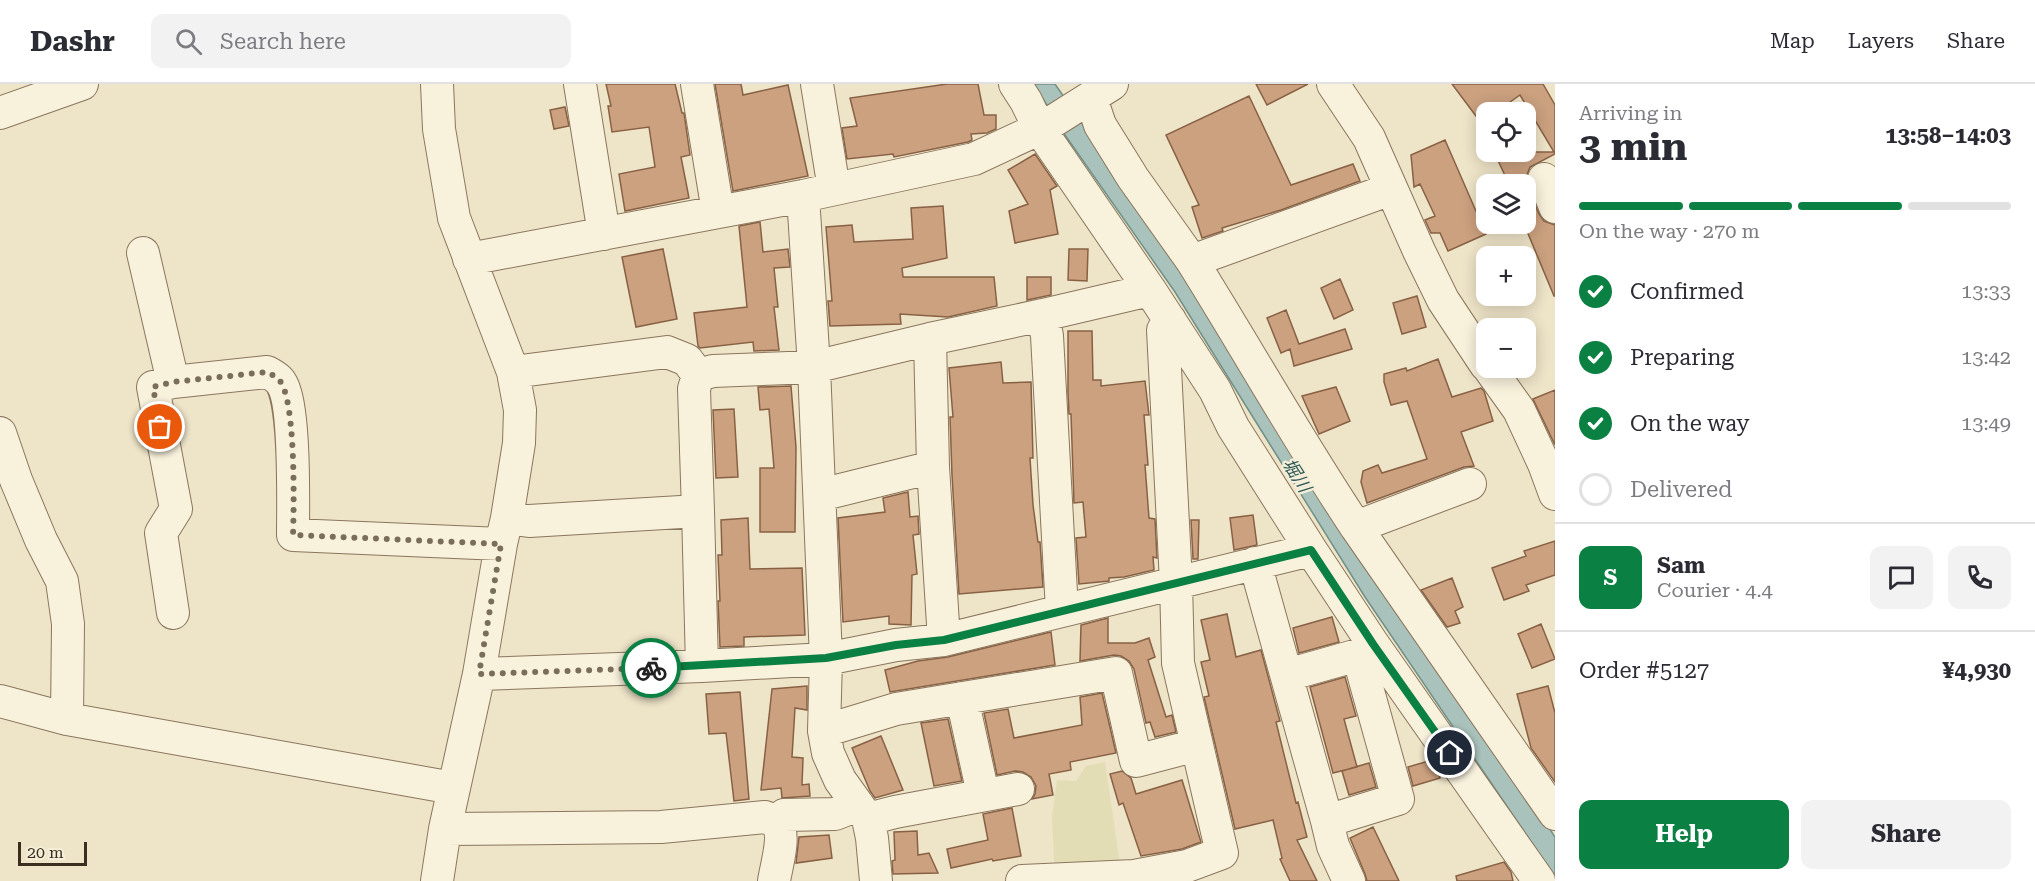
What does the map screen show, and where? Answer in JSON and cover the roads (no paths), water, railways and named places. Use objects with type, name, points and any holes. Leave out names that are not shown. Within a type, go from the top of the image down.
[{"type":"street","points":[[0,113],[82,84]]},
{"type":"street","points":[[437,84],[439,129],[454,218],[513,372],[520,410],[519,443],[479,674],[453,788],[437,881]]},
{"type":"street","points":[[580,84],[604,234]]},
{"type":"street","points":[[697,84],[718,212]]},
{"type":"street","points":[[816,84],[834,189]]},
{"type":"street","points":[[1015,84],[1215,390],[1233,427],[1311,550],[1373,644],[1539,881]]},
{"type":"street","points":[[1333,84],[1369,138],[1443,300],[1476,348]]},
{"type":"street","points":[[469,259],[803,196],[974,159],[1043,127],[1096,95],[1100,125],[1132,178],[1192,261],[1323,477],[1356,527],[1555,814]]},
{"type":"street","points":[[1192,261],[1391,189]]},
{"type":"street","points":[[803,196],[820,495],[826,658],[824,730],[828,753],[840,780],[863,812],[872,838],[876,881]]},
{"type":"street","points":[[143,253],[173,382]]},
{"type":"street","points":[[698,375],[713,371],[814,367],[1150,290]]},
{"type":"street","points":[[1043,315],[1047,336],[1062,611]]},
{"type":"street","points":[[1022,881],[1134,876],[1187,866],[1222,853],[1178,663],[1163,330],[1170,320]]},
{"type":"street","points":[[930,339],[933,467],[944,640]]},
{"type":"street","points":[[513,372],[667,351],[687,360],[698,375]]},
{"type":"street","points":[[173,613],[161,533],[176,509],[153,387],[173,382],[267,372],[280,380],[288,406],[294,468],[293,535],[504,531],[530,521],[698,511]]},
{"type":"street","points":[[698,375],[694,389],[702,666]]},
{"type":"street","points":[[1496,378],[1519,410],[1555,494]]},
{"type":"street","points":[[0,432],[16,480],[41,540],[62,581],[68,624],[67,719]]},
{"type":"street","points":[[820,495],[933,467]]},
{"type":"street","points":[[1356,527],[1470,484]]},
{"type":"street","points":[[479,674],[702,666],[826,658],[896,645],[944,640],[1311,550]]},
{"type":"street","points":[[1256,563],[1333,846],[1349,881]]},
{"type":"street","points":[[1287,675],[1358,655],[1398,799],[1327,821]]},
{"type":"street","points":[[824,730],[896,709],[1116,673],[1136,761],[1197,745]]},
{"type":"street","points":[[962,699],[983,794]]},
{"type":"street","points":[[0,701],[67,719],[453,788]]},
{"type":"street","points":[[776,822],[784,815],[895,812],[1018,789]]},
{"type":"street","points":[[445,829],[661,827],[765,817],[776,822],[780,829],[781,844],[774,881]]},
{"type":"water","name":"堀川","points":[[1034,84],[1055,84],[1201,294],[1555,837],[1555,877],[1365,597],[1175,292],[1065,135]]}]
